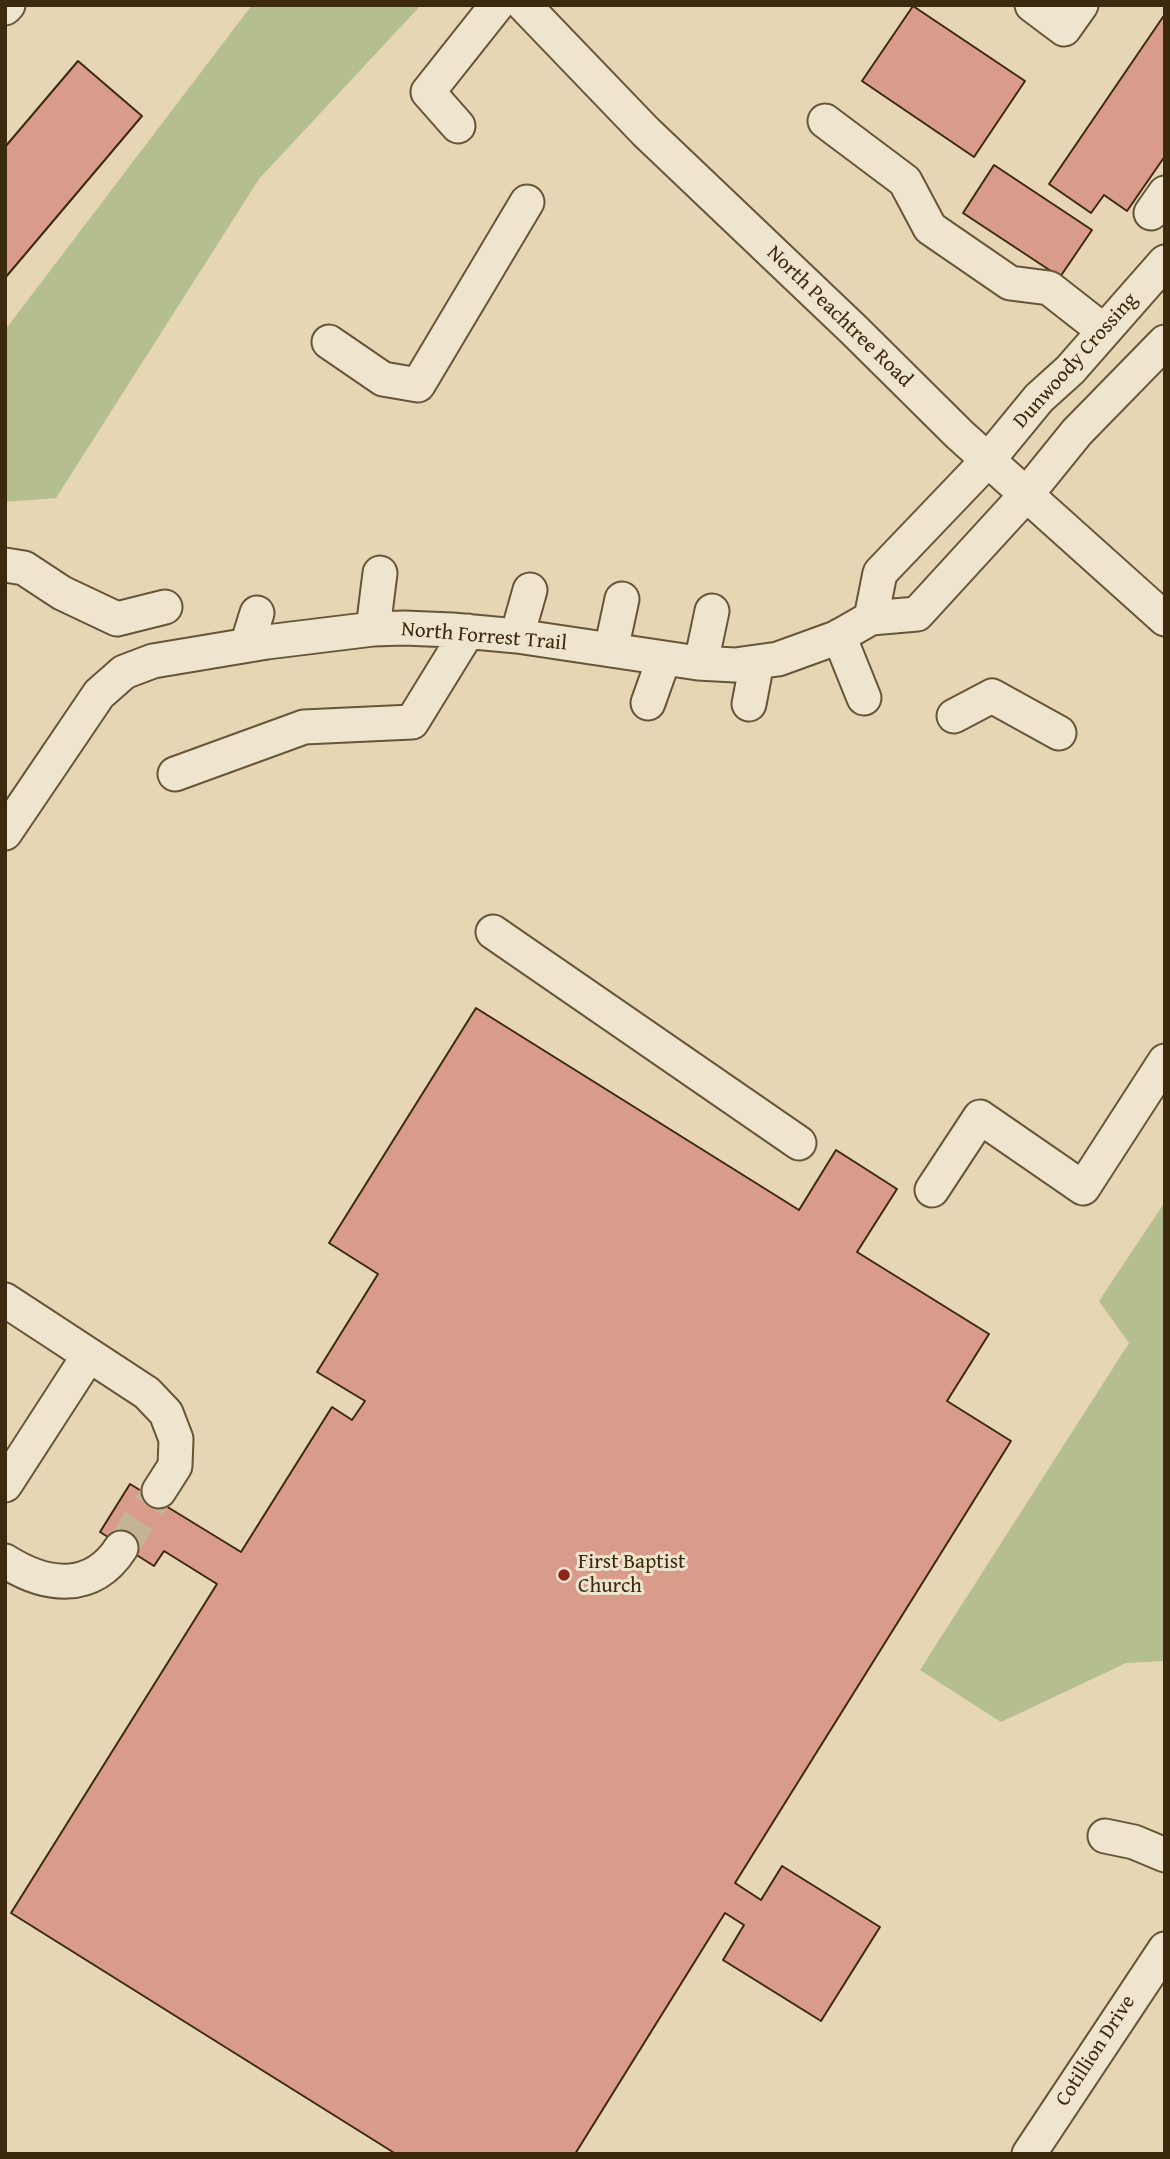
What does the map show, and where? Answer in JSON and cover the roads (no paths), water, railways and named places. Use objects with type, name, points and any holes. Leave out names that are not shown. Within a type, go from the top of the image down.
[{"type":"street","points":[[458,125],[428,92],[497,5]]},
{"type":"street","name":"North Peachtree Road","points":[[524,5],[646,132],[960,435],[1165,619]]},
{"type":"street","points":[[1032,5],[1064,29],[1081,5]]},
{"type":"street","points":[[825,121],[905,181],[930,228],[1010,283],[1049,288],[1104,331]]},
{"type":"street","points":[[329,342],[383,379],[418,385],[527,202]]},
{"type":"street","name":"Dunwoody Crossing","points":[[988,460],[1039,398],[1070,370],[1165,262]]},
{"type":"street","points":[[1026,495],[1077,432],[1165,342]]},
{"type":"street","points":[[871,618],[880,573],[988,460]]},
{"type":"street","name":"North Forrest Trail","points":[[5,833],[99,694],[124,672],[153,661],[247,645],[373,629],[404,628],[517,636],[701,663],[735,665],[778,659],[839,636],[871,618],[917,614],[1026,495]]},
{"type":"street","points":[[5,565],[24,568],[62,593],[117,619],[165,607]]},
{"type":"street","points":[[373,629],[380,573]]},
{"type":"street","points":[[517,636],[530,590]]},
{"type":"street","points":[[611,650],[622,599]]},
{"type":"street","points":[[701,663],[712,611]]},
{"type":"street","points":[[247,645],[257,613]]},
{"type":"street","points":[[175,774],[304,727],[412,722],[468,631]]},
{"type":"street","points":[[839,636],[863,698]]},
{"type":"street","points":[[648,703],[664,658]]},
{"type":"street","points":[[749,704],[757,662]]},
{"type":"street","points":[[954,716],[992,696],[1059,733]]},
{"type":"street","points":[[493,932],[799,1143]]},
{"type":"street","points":[[932,1190],[981,1117],[1083,1188],[1165,1061]]},
{"type":"street","points":[[5,1300],[147,1393],[166,1413],[176,1439],[175,1466],[159,1490]]},
{"type":"street","points":[[5,1485],[89,1355]]},
{"type":"street","points":[[5,1561],[42,1580],[82,1580],[111,1564],[121,1548]]},
{"type":"street","points":[[1105,1836],[1134,1842],[1165,1855]]},
{"type":"street","name":"Cotillion Drive","points":[[1030,2154],[1165,1949]]},
{"type":"tunnel","points":[[121,1548],[159,1491]]},
{"type":"place","name":"First Baptist Church","points":[[564,1575]]}]
